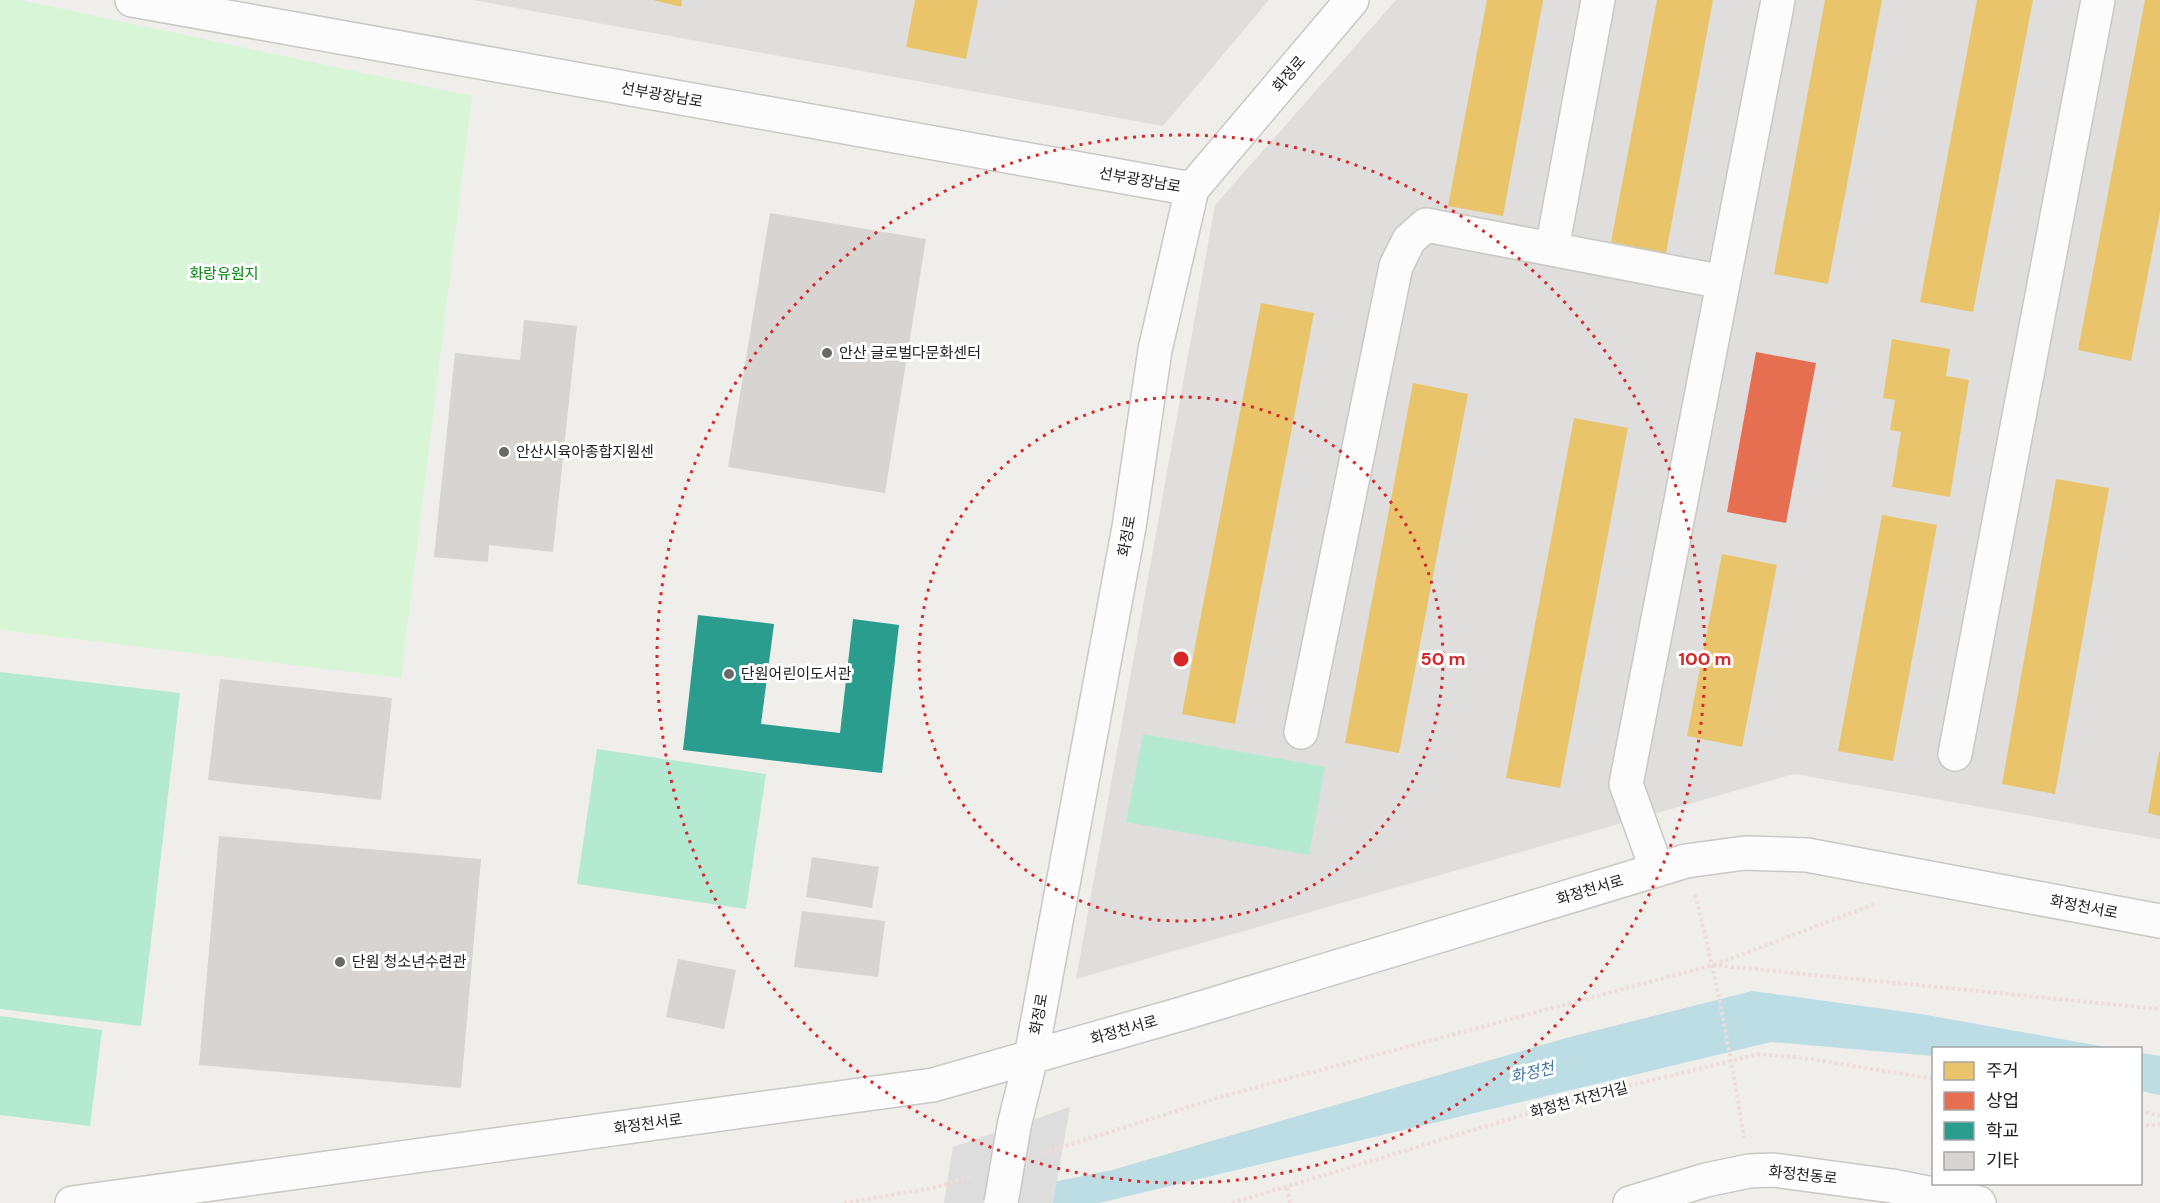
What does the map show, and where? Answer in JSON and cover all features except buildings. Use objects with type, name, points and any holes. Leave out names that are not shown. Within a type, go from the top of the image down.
[{"type":"street","name":"선부광장남로","points":[[132,0],[1192,189]]},
{"type":"street","name":"화정로","points":[[1001,1203],[1014,1126],[1031,1057],[1129,527],[1155,350],[1192,189],[1352,0]]},
{"type":"street","points":[[1552,249],[1598,0]]},
{"type":"street","points":[[1671,865],[1626,784],[1778,0]]},
{"type":"street","points":[[1955,754],[2098,0]]},
{"type":"street","points":[[1301,732],[1396,266],[1409,240],[1426,225],[1724,282]]},
{"type":"street","name":"화정천서로","points":[[72,1203],[933,1085],[1181,1014],[1671,865],[1745,853],[1807,855],[2160,921]]},
{"type":"street","name":"화정천동로","points":[[1630,1203],[1706,1180],[1749,1171],[1773,1170],[1890,1194],[1979,1203]]},
{"type":"path","points":[[1671,865],[1713,965],[1732,1060],[1749,1171]]},
{"type":"path","points":[[1035,1156],[1227,1095],[1713,965],[1886,900]]},
{"type":"path","points":[[1713,965],[2160,1009]]},
{"type":"path","name":"화정천 자전거길","points":[[1232,1203],[1579,1098],[1759,1054],[1804,1058],[1932,1078]]},
{"type":"path","points":[[2142,1112],[2160,1116]]},
{"type":"path","points":[[2142,1126],[2160,1124]]},
{"type":"path","points":[[844,1203],[933,1188],[978,1174]]},
{"type":"path","points":[[1287,1188],[1290,1203]]},
{"type":"shaded area","points":[[473,0],[1269,0],[1163,126]]},
{"type":"shaded area","points":[[1396,0],[2160,0],[2160,839],[1794,774],[1076,979],[1215,205]]},
{"type":"green space","name":"화랑유원지","points":[[0,0],[20,0],[472,96],[401,678],[0,630]]},
{"type":"green space","points":[[0,672],[180,693],[141,1026],[0,1009]]},
{"type":"green space","points":[[1143,734],[1325,767],[1309,855],[1126,822]]},
{"type":"green space","points":[[597,749],[766,774],[746,909],[577,884]]},
{"type":"green space","points":[[0,1016],[102,1030],[90,1126],[0,1115]]},
{"type":"water","name":"화정천","points":[[1752,991],[1921,1014],[2105,1047],[1932,1047],[1932,1056],[1771,1042],[1099,1203],[949,1203],[1112,1170],[1566,1038]]},
{"type":"water","points":[[2142,1053],[2160,1056],[2160,1095],[2142,1091]]},
{"type":"pier","points":[[1070,1107],[1053,1203],[944,1203],[953,1147]]},
{"type":"place","name":"안산 글로벌다문화센터","points":[[827,353]]},
{"type":"place","name":"안산시육아종합지원센","points":[[504,452]]},
{"type":"place","name":"단원어린이도서관","points":[[729,674]]},
{"type":"place","name":"단원 청소년수련관","points":[[340,962]]}]
